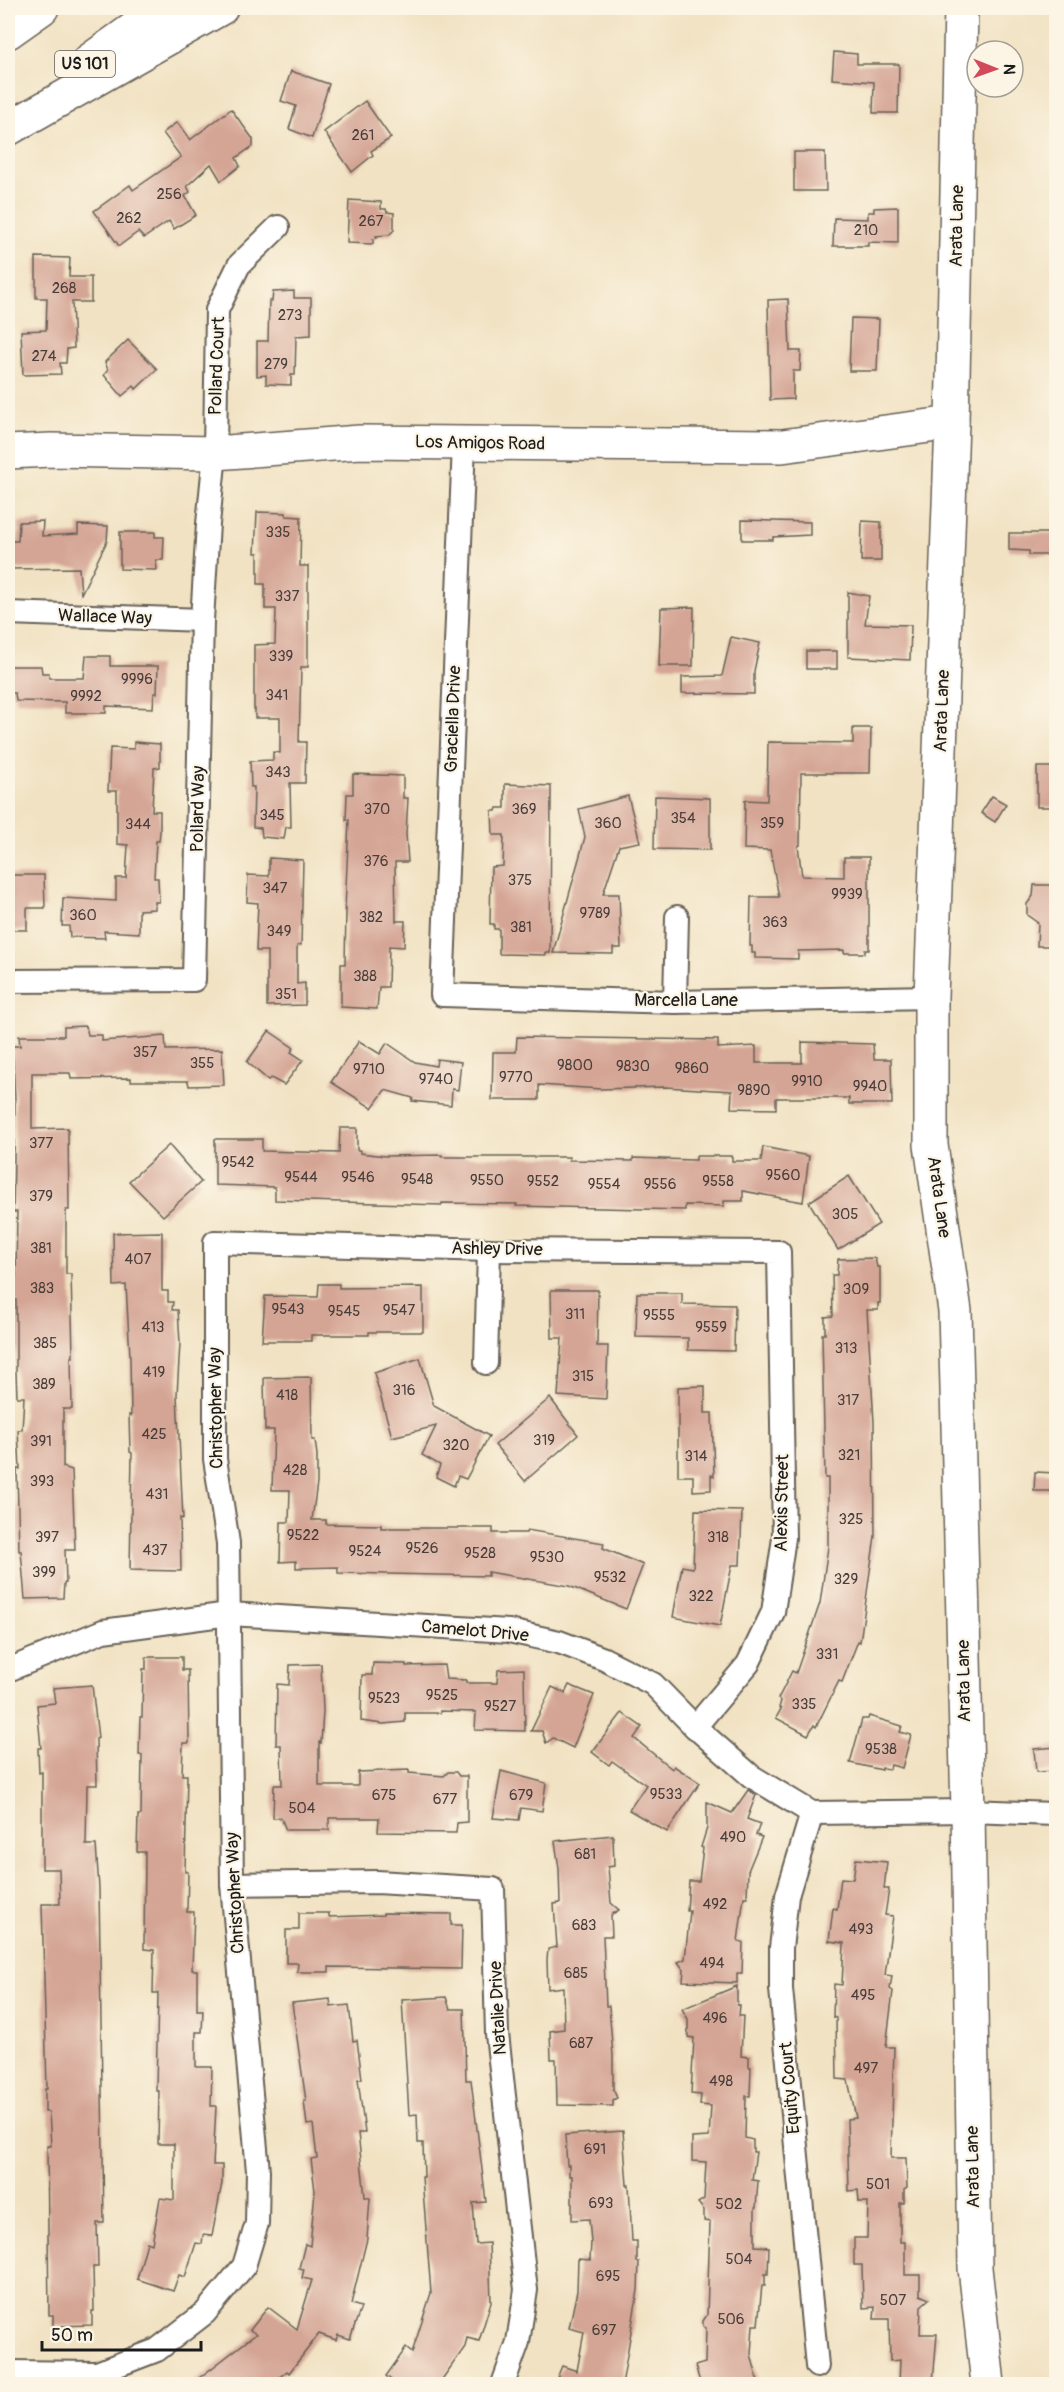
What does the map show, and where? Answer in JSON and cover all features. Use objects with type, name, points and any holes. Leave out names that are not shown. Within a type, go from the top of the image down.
[{"type":"main road","points":[[8,32],[42,8]]},
{"type":"main road","name":"US 101","points":[[8,120],[163,8]]},
{"type":"main road","points":[[8,129],[221,8]]},
{"type":"main road","name":"Arata Lane","points":[[961,8],[952,423],[931,997],[931,1145],[955,1311],[968,1811],[975,2268],[988,2385]]},
{"type":"main road","name":"Los Amigos Road","points":[[8,452],[215,453],[360,442],[782,446],[952,423]]},
{"type":"street","name":"Pollard Court","points":[[215,453],[217,310],[239,265],[278,228]]},
{"type":"street","name":"Graciella Drive","points":[[442,995],[464,443]]},
{"type":"street","name":"Pollard Way","points":[[8,981],[194,980],[202,620],[215,453]]},
{"type":"street","name":"Wallace Way","points":[[8,614],[202,620]]},
{"type":"street","points":[[675,1002],[677,917]]},
{"type":"street","name":"Marcella Lane","points":[[442,995],[675,1002],[931,997]]},
{"type":"street","name":"Ashley Drive","points":[[215,1242],[489,1250],[779,1252]]},
{"type":"street","name":"Christopher Way","points":[[8,2372],[97,2373],[157,2350],[205,2313],[244,2266],[257,2223],[258,2171],[232,1884],[228,1543],[215,1459],[215,1242]]},
{"type":"street","points":[[486,1363],[489,1250]]},
{"type":"street","name":"Alexis Street","points":[[695,1727],[748,1664],[773,1612],[784,1538],[779,1252]]},
{"type":"street","name":"Camelot Drive","points":[[8,1670],[103,1631],[229,1614],[509,1631],[559,1642],[604,1659],[653,1684],[695,1727],[752,1776],[812,1813]]},
{"type":"street","points":[[812,1813],[968,1811],[1056,1814]]},
{"type":"street","name":"Equity Court","points":[[812,1813],[787,1896],[781,1948],[781,1989],[817,2367]]},
{"type":"street","name":"Natalie Drive","points":[[232,1884],[376,1882],[493,1889],[497,2034],[526,2290],[518,2342],[503,2385]]},
{"type":"building","points":[[834,52],[857,54],[857,64],[899,64],[898,113],[873,113],[874,82],[832,79]]},
{"type":"building","points":[[291,71],[329,84],[312,138],[289,129],[296,106],[281,101]]},
{"type":"building","points":[[365,101],[391,138],[371,151],[373,155],[352,172],[324,132]]},
{"type":"building","points":[[231,109],[253,139],[253,146],[236,158],[240,166],[221,181],[211,164],[187,186],[190,192],[185,196],[196,215],[174,229],[169,221],[144,238],[138,232],[119,246],[94,211],[130,185],[133,190],[181,157],[163,133],[177,122],[190,140]]},
{"type":"building","points":[[794,152],[825,152],[826,191],[794,191]]},
{"type":"building","points":[[349,200],[381,202],[381,209],[394,213],[394,230],[389,235],[376,236],[373,244],[347,243]]},
{"type":"building","points":[[898,207],[898,243],[868,242],[868,246],[833,246],[834,218],[868,219],[868,212],[874,212],[874,208]]},
{"type":"building","points":[[36,257],[70,258],[69,277],[91,277],[91,302],[72,302],[74,348],[67,349],[66,363],[60,363],[61,374],[23,375],[21,331],[46,330],[47,298],[36,298]]},
{"type":"building","points":[[294,291],[294,298],[311,298],[311,335],[296,336],[295,375],[291,375],[291,385],[266,384],[266,375],[257,376],[257,341],[268,341],[269,301],[272,301],[273,292]]},
{"type":"building","points":[[788,299],[790,351],[801,351],[800,371],[793,371],[793,399],[770,400],[768,300]]},
{"type":"building","points":[[851,318],[879,319],[877,371],[849,371]]},
{"type":"building","points":[[128,340],[157,369],[136,389],[134,386],[122,396],[104,375],[108,370],[105,362]]},
{"type":"building","points":[[257,512],[286,513],[286,516],[301,517],[300,566],[308,566],[308,667],[301,667],[299,742],[306,742],[305,783],[290,783],[291,827],[286,827],[284,839],[262,837],[261,828],[253,827],[254,787],[251,787],[250,761],[273,760],[273,752],[280,753],[280,718],[255,718],[254,709],[254,645],[275,644],[276,609],[265,609],[265,584],[258,584],[258,553],[255,553]]},
{"type":"building","points":[[742,520],[810,522],[810,535],[773,537],[773,540],[742,540]]},
{"type":"building","points":[[43,521],[42,536],[78,534],[78,525],[108,526],[107,541],[81,594],[79,568],[9,569],[10,541],[18,541],[19,522]]},
{"type":"building","points":[[862,521],[881,522],[881,561],[861,561]]},
{"type":"building","points":[[120,532],[155,532],[155,537],[164,537],[163,560],[156,560],[157,570],[120,569]]},
{"type":"building","points":[[1009,533],[1056,533],[1056,555],[1029,555],[1029,551],[1009,550]]},
{"type":"building","points":[[848,592],[869,596],[865,624],[911,625],[910,660],[848,657]]},
{"type":"building","points":[[694,607],[693,666],[659,666],[661,608]]},
{"type":"building","points":[[731,637],[760,643],[754,671],[754,694],[682,693],[682,677],[722,676]]},
{"type":"building","points":[[806,651],[837,651],[837,669],[806,669]]},
{"type":"building","points":[[86,656],[110,656],[110,666],[158,666],[157,693],[154,693],[153,708],[106,706],[106,713],[65,713],[65,702],[16,701],[15,693],[8,693],[8,666],[41,666],[42,673],[49,673],[49,678],[84,678]]},
{"type":"building","points":[[853,728],[871,728],[870,773],[801,773],[800,845],[798,846],[802,876],[844,877],[844,857],[869,857],[869,950],[865,950],[865,953],[844,953],[844,950],[798,951],[798,959],[755,958],[755,953],[752,953],[752,946],[750,946],[751,897],[779,897],[770,850],[744,849],[745,800],[767,801],[768,742],[853,743]]},
{"type":"building","points":[[134,742],[160,744],[160,767],[154,768],[152,811],[160,811],[160,832],[159,841],[156,841],[154,878],[158,878],[159,902],[155,902],[155,909],[139,910],[139,933],[104,931],[105,938],[70,937],[69,926],[62,926],[63,898],[116,901],[116,878],[126,878],[128,845],[117,844],[117,791],[108,791],[110,748],[134,749]]},
{"type":"building","points":[[1037,767],[1056,767],[1056,807],[1037,807]]},
{"type":"building","points":[[353,774],[403,776],[403,798],[408,798],[406,834],[408,862],[395,862],[396,921],[405,921],[404,947],[389,946],[388,987],[379,987],[377,1009],[341,1007],[341,964],[345,964],[349,820],[346,820],[347,794],[353,794]]},
{"type":"building","points":[[505,784],[551,786],[550,953],[546,955],[499,954],[499,929],[494,929],[494,924],[490,924],[491,867],[503,866],[504,835],[493,835],[492,811],[505,808]]},
{"type":"building","points":[[628,796],[640,842],[619,846],[603,894],[619,894],[621,948],[613,948],[613,954],[553,953],[585,837],[579,809]]},
{"type":"building","points":[[655,796],[710,798],[710,850],[654,849]]},
{"type":"building","points":[[992,796],[1006,804],[995,822],[981,813]]},
{"type":"building","points":[[269,858],[303,860],[301,945],[297,946],[297,984],[305,983],[305,1005],[267,1006],[267,951],[256,951],[258,903],[247,902],[248,875],[269,876]]},
{"type":"building","points":[[8,875],[44,875],[45,908],[27,908],[27,930],[8,930]]},
{"type":"building","points":[[1034,885],[1056,885],[1056,946],[1037,946],[1038,923],[1027,915],[1027,904],[1033,896]]},
{"type":"building","points":[[86,1026],[88,1035],[102,1035],[102,1041],[165,1036],[166,1050],[222,1049],[224,1085],[189,1086],[188,1081],[131,1081],[131,1078],[71,1079],[70,1073],[32,1073],[32,1129],[68,1128],[69,1210],[66,1210],[66,1274],[71,1274],[73,1357],[71,1357],[72,1409],[63,1409],[63,1467],[72,1470],[75,1550],[65,1550],[66,1583],[64,1583],[63,1598],[25,1599],[21,1551],[19,1551],[17,1469],[20,1469],[18,1430],[22,1430],[24,1397],[17,1397],[16,1372],[16,1300],[14,1300],[13,1276],[16,1276],[17,1212],[13,1212],[15,1100],[12,1046],[20,1046],[19,1036],[64,1036],[64,1027]]},
{"type":"building","points":[[269,1031],[294,1048],[291,1052],[303,1060],[284,1085],[271,1078],[268,1080],[247,1062]]},
{"type":"building","points":[[517,1037],[718,1040],[718,1048],[756,1046],[756,1063],[802,1063],[802,1042],[873,1044],[874,1059],[891,1059],[892,1104],[849,1104],[849,1098],[776,1098],[776,1109],[731,1108],[732,1091],[665,1087],[601,1089],[539,1085],[539,1100],[492,1100],[493,1052],[516,1052]]},
{"type":"building","points":[[359,1041],[380,1054],[387,1043],[415,1062],[436,1066],[437,1059],[461,1062],[458,1090],[452,1089],[451,1105],[412,1101],[413,1098],[385,1090],[372,1108],[331,1082]]},
{"type":"building","points":[[340,1128],[357,1128],[357,1150],[360,1150],[360,1153],[385,1156],[569,1157],[569,1160],[633,1161],[633,1158],[696,1160],[696,1156],[732,1156],[732,1161],[761,1161],[763,1147],[809,1156],[803,1202],[743,1191],[743,1201],[724,1201],[724,1206],[685,1205],[685,1210],[516,1206],[517,1204],[442,1203],[442,1205],[275,1200],[275,1187],[215,1185],[215,1139],[262,1139],[262,1151],[339,1153]]},
{"type":"building","points":[[169,1145],[201,1182],[163,1216],[129,1181]]},
{"type":"building","points":[[849,1176],[879,1224],[838,1250],[809,1202]]},
{"type":"building","points":[[162,1232],[162,1291],[168,1291],[168,1302],[173,1302],[172,1310],[178,1310],[180,1343],[177,1395],[183,1519],[180,1518],[181,1571],[130,1570],[132,1453],[130,1452],[130,1357],[126,1285],[114,1286],[113,1233]]},
{"type":"building","points":[[875,1258],[877,1267],[880,1267],[880,1303],[878,1303],[878,1310],[867,1310],[874,1422],[875,1536],[860,1642],[858,1641],[842,1682],[839,1681],[816,1727],[814,1725],[808,1735],[776,1718],[781,1709],[779,1708],[781,1701],[778,1699],[792,1671],[796,1673],[820,1603],[828,1547],[828,1478],[825,1478],[822,1334],[825,1334],[825,1317],[833,1316],[832,1275],[837,1275],[838,1259]]},
{"type":"building","points":[[319,1284],[339,1284],[339,1288],[423,1287],[423,1332],[311,1335],[311,1341],[262,1341],[265,1296],[318,1297]]},
{"type":"building","points":[[551,1290],[598,1290],[597,1346],[608,1346],[606,1399],[558,1396],[562,1338],[552,1338]]},
{"type":"building","points":[[637,1293],[682,1293],[682,1304],[735,1305],[734,1351],[688,1350],[688,1338],[636,1337]]},
{"type":"building","points":[[420,1358],[434,1406],[489,1436],[466,1479],[458,1476],[454,1486],[436,1477],[440,1465],[422,1455],[436,1426],[392,1437],[374,1373]]},
{"type":"building","points":[[311,1377],[312,1440],[315,1440],[317,1455],[317,1483],[312,1520],[326,1520],[326,1524],[381,1525],[381,1528],[493,1528],[493,1533],[526,1533],[527,1530],[604,1543],[603,1548],[643,1565],[626,1609],[569,1586],[488,1572],[488,1576],[338,1573],[338,1567],[296,1568],[296,1561],[280,1562],[281,1522],[289,1522],[290,1490],[272,1490],[274,1430],[265,1430],[264,1378]]},
{"type":"building","points":[[705,1386],[705,1413],[712,1413],[714,1476],[711,1475],[711,1490],[693,1491],[693,1476],[678,1476],[678,1387]]},
{"type":"building","points":[[550,1398],[578,1435],[525,1481],[495,1445]]},
{"type":"building","points":[[1035,1472],[1056,1473],[1056,1491],[1034,1491]]},
{"type":"building","points":[[695,1510],[742,1511],[740,1565],[732,1565],[720,1626],[673,1617],[682,1566],[693,1568]]},
{"type":"building","points":[[146,1657],[182,1657],[182,1670],[188,1670],[189,1743],[183,1743],[182,1775],[187,1775],[185,1872],[188,1872],[187,1912],[194,1912],[192,1970],[197,1970],[197,2010],[203,2010],[202,2032],[196,2032],[196,2067],[212,2067],[211,2106],[216,2106],[213,2165],[222,2165],[222,2183],[212,2236],[203,2235],[202,2244],[196,2243],[185,2277],[179,2275],[173,2291],[137,2279],[147,2242],[152,2244],[160,2198],[174,2200],[174,2144],[158,2144],[159,2091],[156,2091],[158,1993],[153,1993],[154,1950],[144,1949],[145,1852],[137,1852],[138,1815],[141,1815],[140,1717],[142,1717],[143,1669],[146,1669]]},
{"type":"building","points":[[373,1663],[406,1664],[406,1666],[444,1665],[446,1679],[466,1680],[466,1683],[497,1683],[498,1670],[524,1669],[525,1731],[475,1730],[476,1712],[405,1713],[405,1722],[383,1724],[361,1721],[362,1675],[372,1675]]},
{"type":"building","points":[[321,1664],[323,1711],[321,1743],[319,1742],[319,1786],[358,1786],[358,1772],[409,1770],[409,1773],[444,1776],[448,1772],[456,1772],[459,1776],[467,1776],[467,1822],[457,1823],[456,1833],[378,1832],[379,1818],[329,1818],[329,1830],[286,1830],[281,1818],[273,1818],[274,1785],[282,1785],[281,1745],[276,1745],[277,1684],[289,1685],[290,1665]]},
{"type":"building","points":[[92,1685],[98,1738],[96,1739],[97,1785],[87,1785],[86,1845],[96,1845],[99,1888],[104,2223],[97,2223],[98,2267],[93,2267],[92,2325],[53,2326],[53,2315],[49,2315],[47,2146],[51,2146],[49,2112],[45,2112],[45,2089],[47,2089],[42,1904],[60,1904],[59,1869],[42,1869],[42,1772],[39,1773],[38,1748],[41,1748],[37,1705],[55,1703],[53,1688]]},
{"type":"building","points":[[569,1685],[594,1695],[573,1748],[553,1738],[546,1743],[542,1731],[531,1731],[552,1687],[565,1693]]},
{"type":"building","points":[[622,1713],[642,1727],[634,1738],[672,1769],[674,1766],[700,1783],[667,1832],[629,1810],[646,1785],[612,1761],[609,1765],[592,1752]]},
{"type":"building","points":[[869,1716],[902,1726],[900,1732],[911,1735],[902,1768],[891,1765],[890,1769],[882,1768],[882,1770],[850,1763],[862,1719],[868,1719]]},
{"type":"building","points":[[1056,1747],[1056,1771],[1036,1772],[1034,1749]]},
{"type":"building","points":[[501,1771],[546,1783],[542,1811],[521,1808],[519,1820],[493,1818]]},
{"type":"building","points":[[748,1790],[756,1795],[747,1819],[760,1824],[756,1835],[762,1837],[748,1871],[747,1897],[744,1897],[738,1941],[743,1942],[742,1973],[737,1973],[737,1983],[683,1981],[684,1970],[678,1962],[685,1959],[690,1911],[687,1911],[689,1881],[699,1881],[703,1848],[701,1847],[707,1828],[707,1802],[732,1813]]},
{"type":"building","points":[[613,1835],[614,1866],[608,1867],[611,1903],[619,1910],[611,1915],[612,1936],[603,1936],[606,2006],[609,2006],[613,2056],[613,2089],[617,2098],[613,2100],[613,2106],[557,2105],[556,2059],[551,2059],[550,2031],[564,2029],[563,1987],[548,1989],[547,1960],[548,1949],[557,1947],[554,1904],[560,1903],[555,1841]]},
{"type":"building","points":[[856,1859],[887,1862],[884,1889],[889,1889],[885,1915],[893,1916],[885,1975],[892,1976],[890,1989],[893,1991],[886,2047],[894,2047],[891,2158],[906,2158],[907,2188],[904,2190],[904,2203],[900,2203],[900,2242],[905,2242],[905,2275],[920,2275],[920,2295],[929,2299],[921,2306],[920,2334],[937,2334],[933,2382],[899,2383],[900,2360],[890,2361],[889,2319],[874,2319],[875,2307],[863,2308],[862,2265],[854,2265],[854,2238],[867,2238],[868,2202],[859,2202],[858,2190],[849,2191],[847,2119],[856,2118],[848,2080],[837,2079],[836,2018],[833,2017],[834,1984],[842,1985],[844,1943],[829,1941],[833,1908],[837,1909],[841,1878],[853,1879]]},
{"type":"building","points":[[299,1913],[329,1913],[329,1917],[383,1915],[383,1913],[451,1914],[451,1925],[462,1925],[461,1969],[329,1967],[329,1972],[297,1972],[298,1963],[286,1963],[286,1930],[299,1930]]},
{"type":"building","points":[[737,1986],[739,2016],[743,2016],[741,2056],[749,2057],[749,2067],[751,2067],[750,2096],[746,2096],[745,2138],[753,2140],[753,2152],[756,2152],[752,2180],[758,2181],[755,2246],[769,2247],[768,2274],[765,2274],[765,2285],[762,2285],[758,2325],[753,2325],[751,2354],[759,2385],[701,2385],[695,2366],[705,2363],[706,2328],[703,2326],[703,2321],[707,2315],[710,2222],[704,2221],[704,2210],[698,2203],[704,2199],[706,2162],[692,2161],[692,2138],[709,2137],[711,2106],[700,2105],[701,2095],[691,2094],[694,2038],[688,2037],[688,2019],[682,2009]]},
{"type":"building","points":[[446,1997],[450,2009],[464,2009],[466,2080],[471,2080],[486,2202],[473,2203],[476,2244],[489,2243],[491,2302],[479,2341],[467,2338],[465,2347],[438,2385],[398,2385],[386,2376],[406,2348],[412,2353],[431,2293],[422,2177],[424,2177],[423,2143],[418,2143],[417,2114],[409,2115],[402,2000]]},
{"type":"building","points":[[330,1999],[331,2007],[349,2005],[353,2041],[357,2040],[362,2079],[358,2079],[365,2133],[358,2133],[365,2197],[370,2198],[367,2239],[351,2304],[361,2307],[350,2339],[338,2335],[336,2340],[319,2334],[289,2373],[287,2371],[270,2385],[190,2385],[256,2334],[250,2330],[268,2307],[297,2329],[312,2280],[302,2278],[304,2269],[299,2268],[305,2244],[310,2246],[315,2191],[311,2159],[317,2158],[313,2124],[307,2125],[304,2101],[306,2101],[292,2003]]},
{"type":"building","points":[[623,2131],[632,2241],[637,2241],[637,2262],[639,2262],[638,2290],[622,2385],[554,2385],[562,2366],[577,2371],[584,2332],[569,2328],[577,2291],[578,2259],[590,2260],[591,2242],[589,2219],[572,2220],[572,2176],[569,2176],[569,2165],[567,2165],[565,2135]]}]
